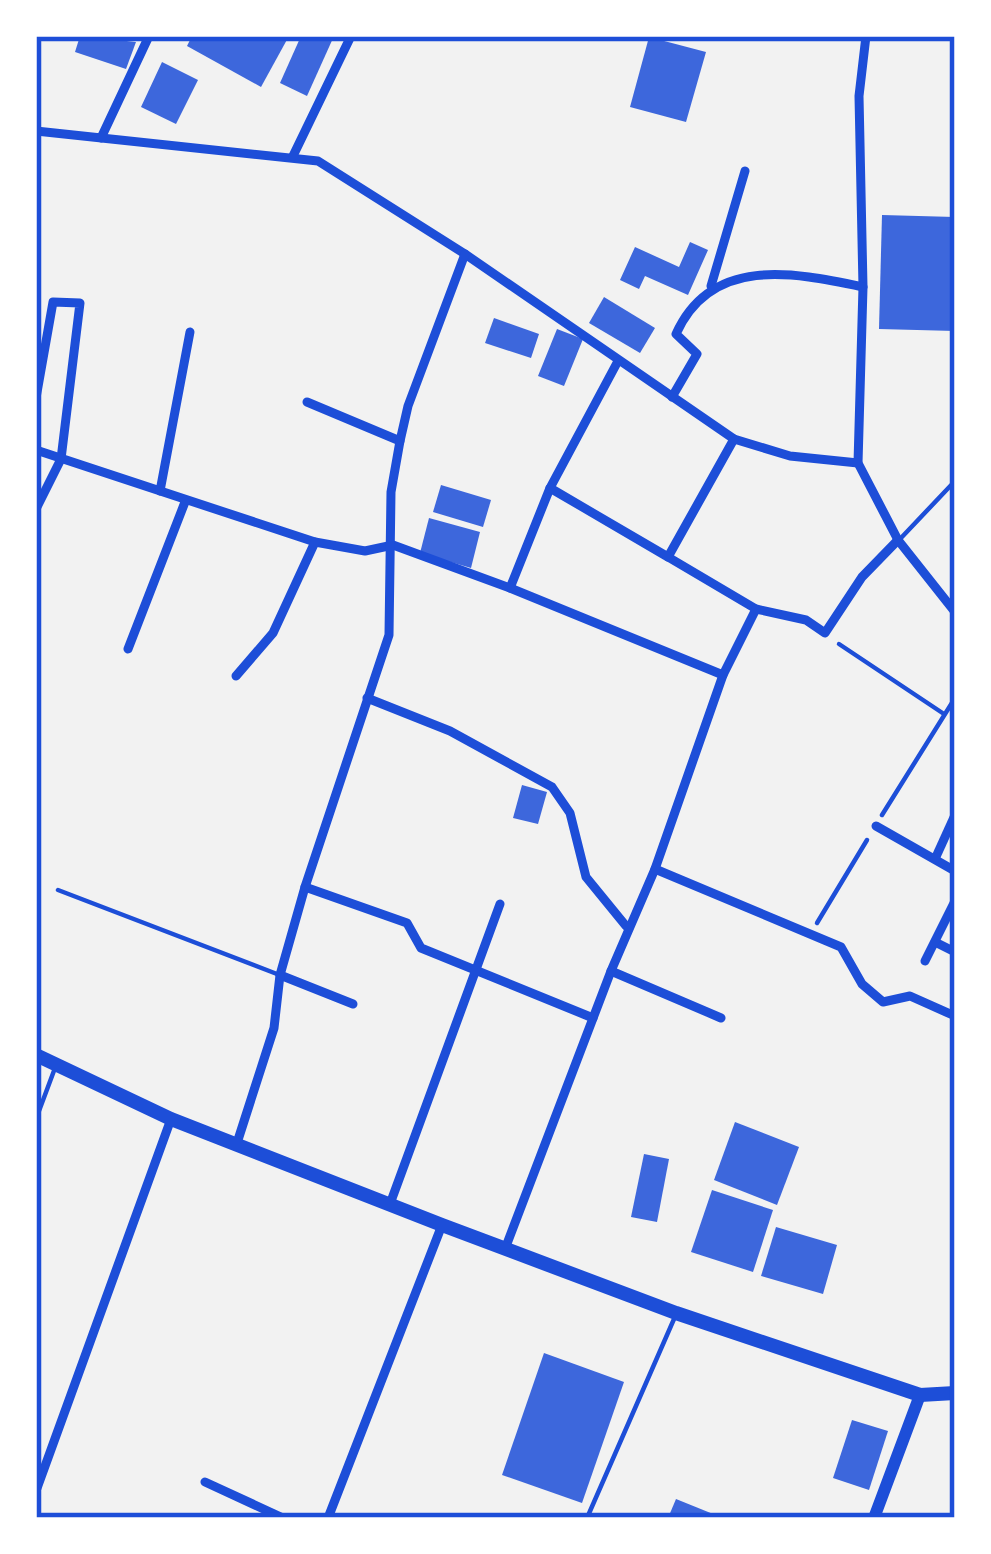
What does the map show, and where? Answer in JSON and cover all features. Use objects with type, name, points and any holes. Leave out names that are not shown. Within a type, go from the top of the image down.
[{"type":"main road","points":[[36,1055],[171,1119],[676,1313],[920,1395],[955,1393]]},
{"type":"street","points":[[101,138],[149,36]]},
{"type":"street","points":[[293,156],[351,36]]},
{"type":"street","points":[[866,36],[859,96],[858,463],[898,540],[955,612]]},
{"type":"street","points":[[36,131],[293,156],[336,168],[734,439],[790,456],[858,463]]},
{"type":"street","points":[[955,136],[955,172]]},
{"type":"street","points":[[711,287],[745,170]]},
{"type":"street","points":[[238,1143],[274,1028],[280,975],[305,887],[389,635],[391,492],[400,440],[465,254]]},
{"type":"street","points":[[672,397],[697,354],[676,334],[690,304],[711,287],[784,275],[862,287]]},
{"type":"street","points":[[36,398],[53,302],[80,303],[61,459],[36,509]]},
{"type":"street","points":[[160,491],[190,332]]},
{"type":"street","points":[[510,588],[550,488],[618,361]]},
{"type":"street","points":[[307,402],[400,440]]},
{"type":"street","points":[[668,557],[734,439]]},
{"type":"street","points":[[36,450],[315,542],[365,551],[393,545],[723,675]]},
{"type":"street","points":[[550,488],[756,609],[806,620],[825,633],[862,577],[898,540]]},
{"type":"street","points":[[128,649],[185,502]]},
{"type":"street","points":[[236,676],[273,633],[315,542]]},
{"type":"street","points":[[505,1249],[626,926],[655,869],[723,675],[756,609]]},
{"type":"street","points":[[367,698],[450,730],[552,787],[570,813],[586,878],[626,926]]},
{"type":"street","points":[[935,859],[955,815]]},
{"type":"street","points":[[875,826],[955,871]]},
{"type":"street","points":[[655,869],[841,946],[862,984],[884,1002],[910,996],[955,1016]]},
{"type":"street","points":[[305,887],[407,923],[422,948],[593,1018]]},
{"type":"street","points":[[925,961],[955,901]]},
{"type":"street","points":[[390,1204],[500,904]]},
{"type":"street","points":[[935,942],[955,952]]},
{"type":"street","points":[[611,971],[721,1018]]},
{"type":"street","points":[[280,975],[353,1004]]},
{"type":"street","points":[[36,1491],[171,1119]]},
{"type":"street","points":[[328,1518],[442,1225]]},
{"type":"street","points":[[874,1518],[920,1395]]},
{"type":"street","points":[[205,1482],[283,1518]]},
{"type":"lane","points":[[898,540],[955,481]]},
{"type":"lane","points":[[58,890],[280,975]]},
{"type":"lane","points":[[36,1119],[56,1066]]},
{"type":"lane","points":[[586,1518],[676,1313]]},
{"type":"path","points":[[839,644],[944,714]]},
{"type":"building","points":[[80,36],[136,42],[126,69],[75,52]]},
{"type":"building","points":[[192,36],[289,36],[261,87],[187,46]]},
{"type":"building","points":[[301,36],[334,36],[307,96],[280,83]]},
{"type":"building","points":[[649,37],[706,52],[686,122],[630,107]]},
{"type":"building","points":[[162,62],[198,80],[176,124],[141,107]]},
{"type":"building","points":[[882,215],[955,217],[955,331],[879,329]]},
{"type":"building","points":[[690,242],[708,250],[688,295],[645,276],[639,289],[620,280],[635,247],[679,267]]},
{"type":"building","points":[[604,297],[655,328],[640,353],[589,323]]},
{"type":"building","points":[[494,318],[539,334],[531,358],[485,343]]},
{"type":"building","points":[[557,329],[583,339],[564,386],[538,376]]},
{"type":"building","points":[[441,485],[491,500],[483,527],[433,512]]},
{"type":"building","points":[[429,518],[480,532],[471,568],[420,553]]},
{"type":"building","points":[[522,785],[547,792],[538,824],[513,818]]},
{"type":"building","points":[[735,1122],[799,1147],[777,1205],[714,1180]]},
{"type":"building","points":[[644,1154],[669,1159],[657,1222],[631,1217]]},
{"type":"building","points":[[712,1190],[773,1210],[753,1272],[691,1252]]},
{"type":"building","points":[[776,1227],[837,1245],[823,1294],[761,1276]]},
{"type":"building","points":[[544,1353],[624,1382],[582,1503],[502,1475]]},
{"type":"building","points":[[852,1420],[888,1431],[869,1490],[833,1478]]},
{"type":"building","points":[[676,1499],[723,1518],[668,1518]]}]
